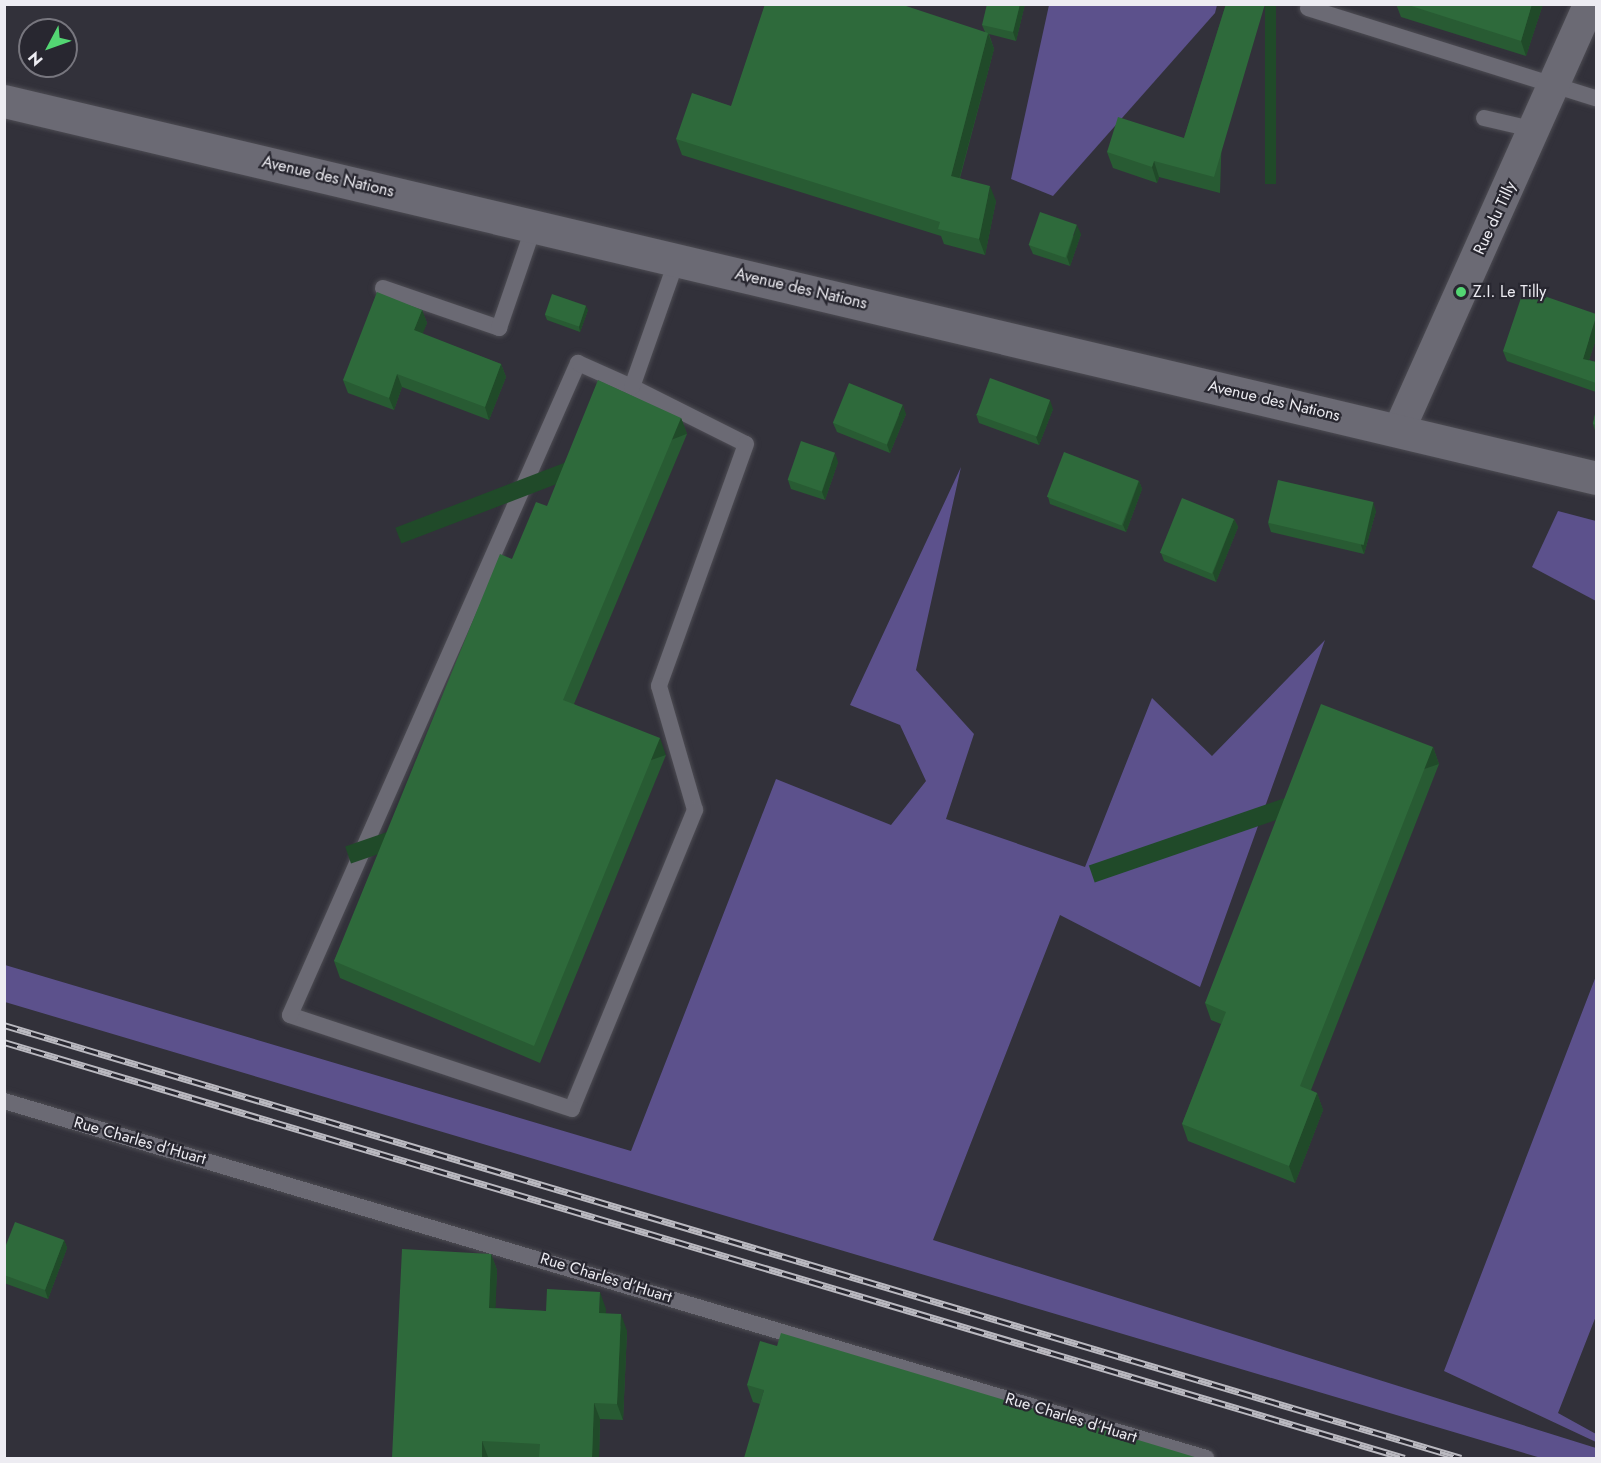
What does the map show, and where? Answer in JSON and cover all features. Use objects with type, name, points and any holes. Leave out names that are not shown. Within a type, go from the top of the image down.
[{"type":"main road","name":"Avenue des Nations","points":[[4,101],[1596,478]]},
{"type":"street","name":"Rue du Tilly","points":[[1399,430],[1536,130],[1590,4]]},
{"type":"lane","points":[[1308,8],[1596,98]]},
{"type":"lane","points":[[1484,118],[1536,130]]},
{"type":"lane","points":[[383,288],[499,328],[534,226]]},
{"type":"lane","points":[[632,387],[677,259]]},
{"type":"lane","points":[[578,363],[632,387],[746,444],[659,686],[695,810],[572,1109],[290,1015],[578,363]]},
{"type":"lane","name":"Rue Charles d’Huart","points":[[4,1101],[1206,1458]]},
{"type":"shaded area","points":[[1049,5],[1217,5],[1215,13],[1053,196],[1011,179]]},
{"type":"shaded area","points":[[961,467],[916,670],[974,734],[946,819],[1085,867],[1152,698],[1212,756],[1325,640],[1200,987],[1060,915],[933,1240],[1596,1448],[1596,1458],[1541,1458],[5,1002],[5,965],[631,1151],[776,779],[891,825],[926,781],[900,725],[850,705]]},
{"type":"shaded area","points":[[1558,511],[1596,521],[1596,601],[1532,567]]},
{"type":"shaded area","points":[[1596,976],[1596,1316],[1558,1413],[1596,1434],[1596,1442],[1444,1371]]},
{"type":"building","points":[[765,4],[900,4],[988,33],[951,176],[990,186],[979,239],[938,229],[940,222],[676,139],[692,93],[731,106]]},
{"type":"building","points":[[987,4],[1020,4],[1013,32],[982,25]]},
{"type":"building","points":[[1226,4],[1265,4],[1214,177],[1154,161],[1152,167],[1107,152],[1118,117],[1184,138]]},
{"type":"building","points":[[1405,4],[1532,4],[1521,41]]},
{"type":"building","points":[[1040,212],[1077,225],[1065,258],[1029,245]]},
{"type":"building","points":[[1524,289],[1596,314],[1583,359],[1596,362],[1596,383],[1503,351]]},
{"type":"building","points":[[377,292],[422,310],[414,330],[501,364],[485,407],[397,374],[389,398],[343,380]]},
{"type":"building","points":[[552,294],[586,306],[579,327],[545,315]]},
{"type":"building","points":[[990,378],[1050,400],[1037,437],[977,415]]},
{"type":"building","points":[[598,380],[681,418],[563,700],[660,738],[534,1046],[334,961],[500,554],[512,559],[536,502],[547,506]]},
{"type":"building","points":[[849,383],[903,405],[887,445],[833,423]]},
{"type":"building","points":[[1596,409],[1596,425],[1593,424]]},
{"type":"building","points":[[801,441],[835,453],[822,491],[788,480]]},
{"type":"building","points":[[1064,452],[1139,481],[1121,525],[1047,497]]},
{"type":"building","points":[[1278,480],[1373,502],[1364,545],[1268,523]]},
{"type":"building","points":[[1182,498],[1234,519],[1212,574],[1160,553]]},
{"type":"building","points":[[1321,704],[1433,747],[1300,1086],[1317,1093],[1289,1166],[1182,1124],[1226,1012],[1205,1003]]},
{"type":"building","points":[[15,1222],[64,1240],[45,1290],[4,1275],[4,1250]]},
{"type":"building","points":[[402,1249],[491,1254],[489,1308],[546,1311],[547,1289],[600,1292],[599,1313],[621,1314],[617,1404],[594,1403],[592,1458],[539,1458],[540,1444],[482,1441],[482,1458],[392,1458]]},
{"type":"building","points":[[781,1333],[1198,1458],[744,1458],[764,1390],[747,1385],[760,1341],[777,1346]]},
{"type":"railway","points":[[4,1025],[1461,1458]]},
{"type":"railway","points":[[4,1042],[1405,1458]]},
{"type":"place","name":"Z.I. Le Tilly","points":[[1461,292]]}]
